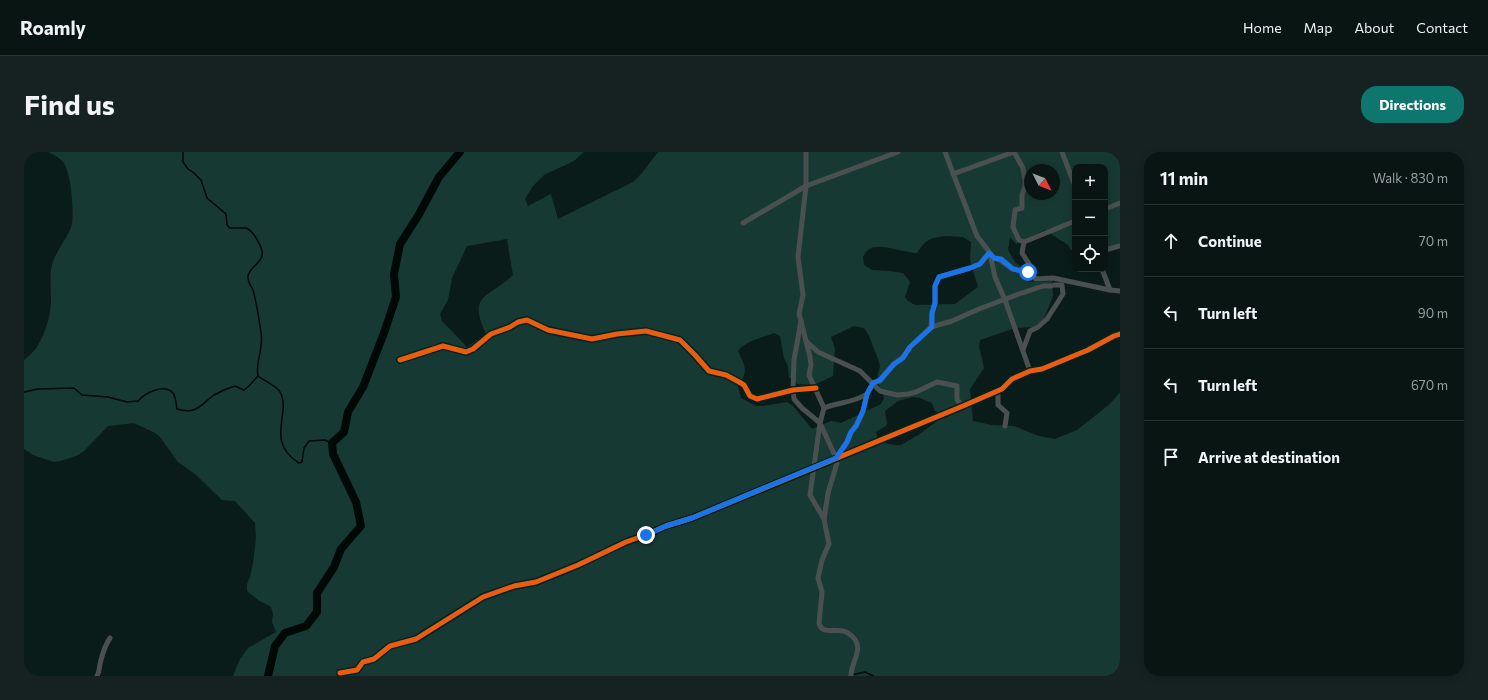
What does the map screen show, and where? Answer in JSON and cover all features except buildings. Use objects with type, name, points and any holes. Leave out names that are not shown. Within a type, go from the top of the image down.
[{"type":"street","points":[[806,152],[806,186],[798,257],[803,295],[799,314],[807,342],[811,366],[810,374],[824,408],[820,423],[810,495],[824,519],[830,544],[822,560],[818,578],[822,592],[819,623],[820,628],[824,631],[844,630],[856,641],[858,649],[857,656],[853,663],[851,676]]},
{"type":"street","points":[[743,223],[806,186],[898,152]]},
{"type":"street","points":[[945,152],[977,236],[994,258],[1001,259],[1013,269],[1028,272],[1036,279],[1053,278],[1120,291]]},
{"type":"street","points":[[954,174],[1014,152],[1023,168],[1025,186],[1022,195],[1022,208],[1015,210],[1013,227],[1019,240],[1024,242],[1072,222]]},
{"type":"street","points":[[1062,152],[1072,178]]},
{"type":"street","points":[[1108,208],[1120,203]]},
{"type":"street","points":[[1024,242],[1022,253],[1031,267]]},
{"type":"street","points":[[1108,249],[1120,246]]},
{"type":"street","points":[[989,253],[995,277],[1005,300],[1030,371]]},
{"type":"street","points":[[932,327],[932,313],[935,303],[935,286],[939,277],[980,264],[989,253]]},
{"type":"street","points":[[1103,272],[1110,290]]},
{"type":"street","points":[[836,458],[856,426],[863,411],[867,394],[873,383],[880,380],[894,364],[903,358],[910,347],[932,327],[952,321],[979,309],[1043,286],[1062,285],[1063,294],[1047,319],[1038,327],[1030,331],[1023,350]]},
{"type":"street","points":[[400,360],[443,346],[466,352],[474,349],[491,334],[510,327],[518,322],[527,320],[548,330],[592,338],[646,331],[680,340],[709,371],[726,375],[744,385],[750,396],[757,399],[793,390],[816,388]]},
{"type":"street","points":[[801,321],[794,360],[794,399],[820,423],[838,463],[828,493],[824,519]]},
{"type":"street","points":[[1005,426],[1007,413],[998,405],[998,393],[1012,379],[1030,371],[1042,369],[1088,350],[1120,334]]},
{"type":"street","points":[[807,342],[818,352],[860,370],[880,391],[898,395],[916,392],[938,382],[957,386],[957,400],[963,406]]},
{"type":"street","points":[[340,673],[357,670],[363,662],[374,659],[390,646],[416,639],[483,597],[514,586],[536,582],[578,565],[626,542],[666,526],[692,518],[1002,389]]},
{"type":"street","points":[[824,408],[835,404],[858,400],[867,394]]},
{"type":"street","points":[[96,676],[100,670],[103,652],[110,638]]},
{"type":"green space","points":[[48,152],[584,152],[574,161],[544,175],[533,186],[525,199],[528,206],[551,194],[558,219],[633,182],[658,152],[1120,152],[1120,245],[1108,246],[1108,164],[1072,164],[1072,250],[1068,245],[1045,230],[1016,244],[1010,237],[1008,250],[1015,262],[1022,268],[1028,282],[1052,281],[1053,296],[1044,319],[1033,327],[1015,328],[980,340],[979,346],[984,368],[970,389],[973,421],[992,425],[1014,426],[1039,436],[1055,439],[1077,430],[1110,404],[1120,392],[1120,676],[233,676],[239,661],[248,648],[276,632],[272,622],[273,614],[271,607],[258,600],[247,591],[247,584],[253,563],[256,538],[255,523],[235,501],[222,500],[196,475],[178,462],[160,437],[134,423],[108,426],[84,451],[78,455],[61,461],[54,462],[33,455],[24,449],[24,360],[36,349],[45,331],[51,303],[52,264],[71,228],[73,215],[72,196],[67,170],[65,165],[58,157]],"holes":[[[947,236],[963,237],[971,242],[970,260],[978,287],[955,304],[915,305],[908,301],[905,297],[910,282],[903,273],[872,270],[864,265],[863,257],[868,250],[874,247],[886,247],[917,253],[929,240]],[[507,239],[513,275],[483,298],[479,311],[486,334],[467,347],[442,321],[440,314],[448,300],[452,278],[467,246]],[[854,326],[864,328],[869,336],[880,366],[877,379],[884,398],[881,404],[841,423],[831,421],[812,429],[793,406],[787,402],[756,406],[741,398],[738,386],[744,376],[745,368],[738,351],[746,344],[774,333],[780,336],[784,358],[788,366],[789,377],[797,384],[814,385],[833,376],[835,349],[831,337]],[[913,397],[932,403],[935,411],[939,413],[936,422],[901,445],[879,442],[876,432],[887,425],[885,411],[898,401]]]},
{"type":"waterway","points":[[183,152],[183,162],[188,169],[201,180],[207,198],[226,214],[227,225],[230,228],[249,229],[260,245],[262,253],[261,259],[250,271],[248,278],[256,301],[262,339],[257,371],[258,376],[280,392],[283,400],[281,427],[283,446],[299,463],[302,462],[304,448],[309,441],[325,440],[332,443]]},
{"type":"waterway","points":[[268,676],[275,646],[285,633],[306,626],[317,612],[317,593],[334,567],[341,549],[361,526],[356,502],[333,454],[332,443],[344,432],[348,412],[363,387],[384,333],[396,297],[394,274],[400,244],[418,216],[439,177],[460,152]]},
{"type":"waterway","points":[[24,392],[38,389],[74,388],[82,395],[108,397],[127,402],[138,401],[150,392],[165,389],[173,393],[177,409],[189,411],[198,408],[214,395],[227,389],[235,386],[244,390],[258,376]]},
{"type":"waterway","points":[[852,675],[865,672],[873,676]]},
{"type":"cycle path","points":[[400,360],[443,346],[466,352],[473,349],[491,334],[510,327],[518,322],[527,320],[548,330],[592,339],[617,334],[646,331],[680,340],[709,371],[726,375],[739,382],[744,385],[750,396],[757,399],[793,390],[816,388]]},
{"type":"cycle path","points":[[340,673],[357,670],[363,662],[374,659],[390,646],[416,639],[483,597],[514,586],[536,582],[578,565],[626,542],[666,526],[692,518],[963,406],[1002,389],[1012,379],[1030,371],[1042,369],[1088,350],[1120,334]]},
{"type":"route","points":[[646,535],[666,526],[692,518],[836,458],[856,426],[863,411],[867,394],[873,383],[880,380],[894,364],[903,358],[910,347],[932,327],[932,313],[936,293],[935,286],[939,277],[980,264],[989,253],[994,258],[1001,259],[1013,269],[1028,272]]}]
